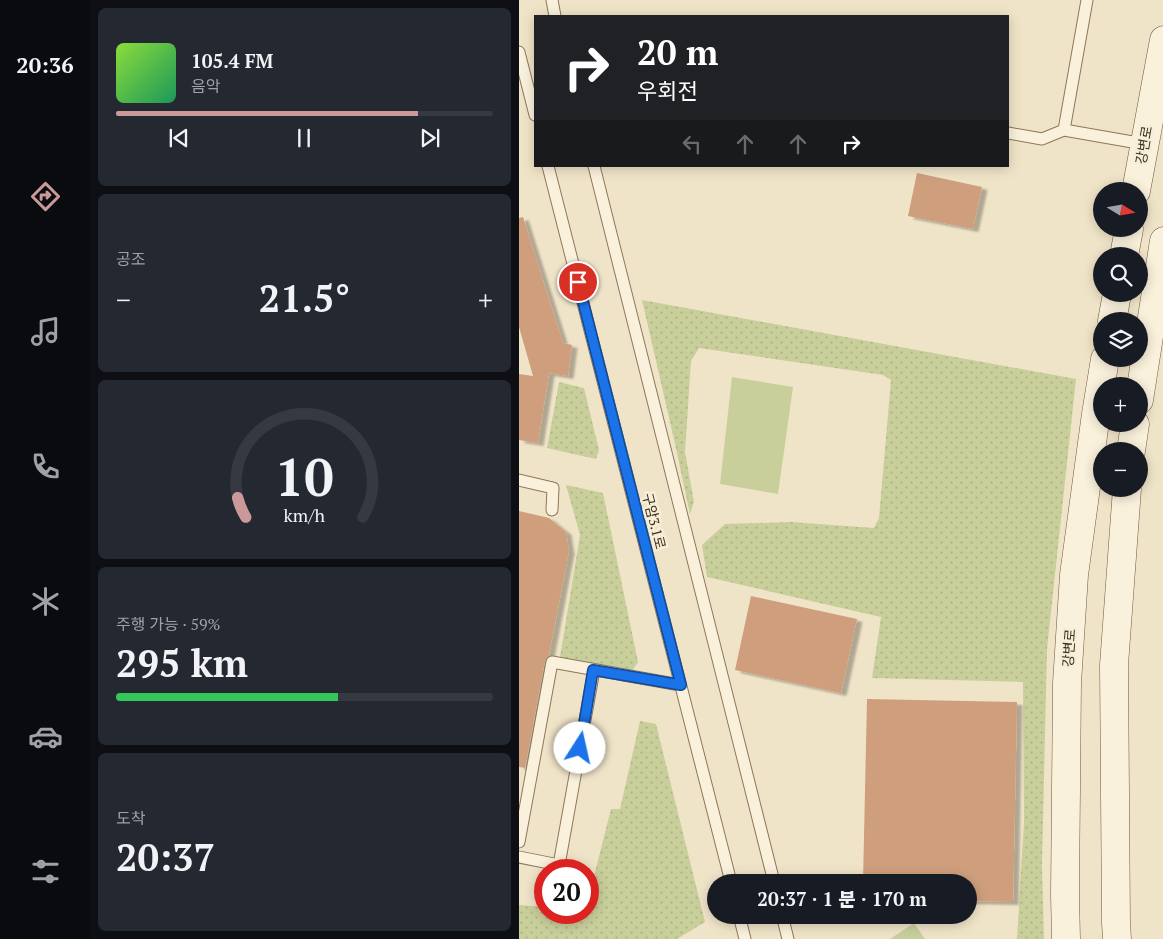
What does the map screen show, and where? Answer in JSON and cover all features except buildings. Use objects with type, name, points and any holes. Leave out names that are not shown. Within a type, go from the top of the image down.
[{"type":"street","name":"강변로","points":[[1138,182],[1163,40]]},
{"type":"street","points":[[1142,377],[1163,241]]},
{"type":"street","name":"강변로","points":[[1066,939],[1067,683],[1073,576],[1104,367]]},
{"type":"street","points":[[1117,939],[1114,665],[1126,497]]},
{"type":"lane","points":[[552,0],[555,15]]},
{"type":"lane","points":[[1064,130],[1087,0]]},
{"type":"lane","points":[[519,52],[534,111]]},
{"type":"lane","points":[[1009,133],[1042,139],[1064,130],[1144,144]]},
{"type":"lane","name":"구암3.1로","points":[[548,167],[729,874]]},
{"type":"lane","points":[[594,167],[772,874]]},
{"type":"lane","points":[[519,480],[553,488],[552,510]]},
{"type":"lane","points":[[519,842],[552,662],[681,685]]},
{"type":"lane","points":[[519,857],[559,865],[593,670]]},
{"type":"lane","points":[[741,924],[745,939]]},
{"type":"lane","points":[[784,924],[788,939]]},
{"type":"green space","points":[[642,300],[1076,379],[1047,649],[1042,865],[1044,939],[1017,939],[1024,823],[1023,682],[872,678],[881,617],[707,577],[702,545],[725,524],[791,522],[874,528],[879,518],[891,380],[883,375],[699,348],[691,361],[685,452],[694,502],[690,514]]},
{"type":"green space","points":[[732,377],[793,387],[778,494],[720,484]]},
{"type":"green space","points":[[559,382],[584,388],[599,450],[596,459],[547,448]]},
{"type":"green space","points":[[566,485],[603,493],[638,662],[632,671],[560,657],[580,535]]},
{"type":"green space","points":[[640,721],[656,724],[705,922],[677,939],[519,939],[519,905],[534,906],[534,924],[599,924],[598,859],[611,809],[620,809]]},
{"type":"green space","points":[[915,924],[925,939],[890,939]]},
{"type":"route","points":[[578,282],[681,685],[593,670],[580,748]]}]
